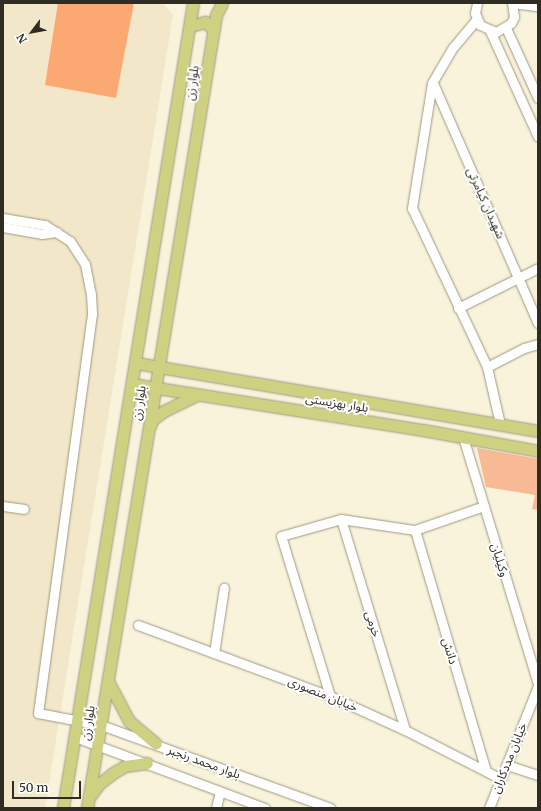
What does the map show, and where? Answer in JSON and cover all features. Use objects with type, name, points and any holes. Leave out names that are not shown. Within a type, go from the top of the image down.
[{"type":"main road","name":"بلوار زن","points":[[63,808],[193,3]]},
{"type":"main road","name":"بلوار زن","points":[[88,804],[147,432],[214,30],[222,3]]},
{"type":"main road","points":[[190,26],[205,22],[214,30]]},
{"type":"main road","name":"بلوار بهزیستی","points":[[136,363],[538,431]]},
{"type":"main road","name":"بلوار بهزیستی","points":[[132,384],[423,430],[538,451]]},
{"type":"main road","points":[[147,432],[153,419],[164,411],[198,394]]},
{"type":"main road","points":[[423,430],[428,412]]},
{"type":"main road","points":[[108,681],[128,721],[156,744]]},
{"type":"main road","points":[[88,804],[99,784],[109,775],[126,766],[147,762]]},
{"type":"street","points":[[477,3],[476,20],[453,47],[432,83],[412,208],[458,308],[488,367],[500,424]]},
{"type":"street","points":[[490,32],[506,28],[514,17],[512,3],[538,6]]},
{"type":"street","points":[[476,20],[490,32],[538,137]]},
{"type":"street","points":[[506,28],[538,98]]},
{"type":"street","name":"شهیدان کیامرثی","points":[[432,83],[538,324]]},
{"type":"street","points":[[3,218],[45,225],[57,232]]},
{"type":"street","points":[[3,227],[42,234],[57,232]]},
{"type":"street","name":"بلوار محمد رنجبر","points":[[57,232],[70,241],[85,264],[92,314],[38,713],[78,719],[101,725],[330,808]]},
{"type":"street","points":[[458,308],[538,268]]},
{"type":"street","points":[[488,367],[524,348],[538,344]]},
{"type":"street","name":"وکیلیان","points":[[463,437],[538,685]]},
{"type":"street","points":[[3,506],[24,509]]},
{"type":"street","points":[[330,696],[281,536],[341,519],[415,530],[484,506]]},
{"type":"street","name":"خرمی","points":[[341,519],[405,730]]},
{"type":"street","name":"دانش","points":[[415,530],[486,771]]},
{"type":"street","points":[[214,653],[224,588]]},
{"type":"street","name":"خیابان منصوری","points":[[138,625],[330,696],[405,730],[501,779]]},
{"type":"street","name":"خیابان مددکاران","points":[[489,808],[538,685]]},
{"type":"street","name":"بلوار محمد رنجبر","points":[[75,737],[147,762],[265,808]]},
{"type":"street","points":[[507,765],[538,775]]},
{"type":"street","points":[[216,808],[220,791]]},
{"type":"shaded area","points":[[3,3],[163,3],[173,15],[45,808],[3,808]]},
{"type":"shaded area","points":[[58,3],[134,3],[116,98],[45,85]]},
{"type":"shaded area","points":[[477,448],[538,459],[538,510],[532,509],[535,495],[486,487]]}]
